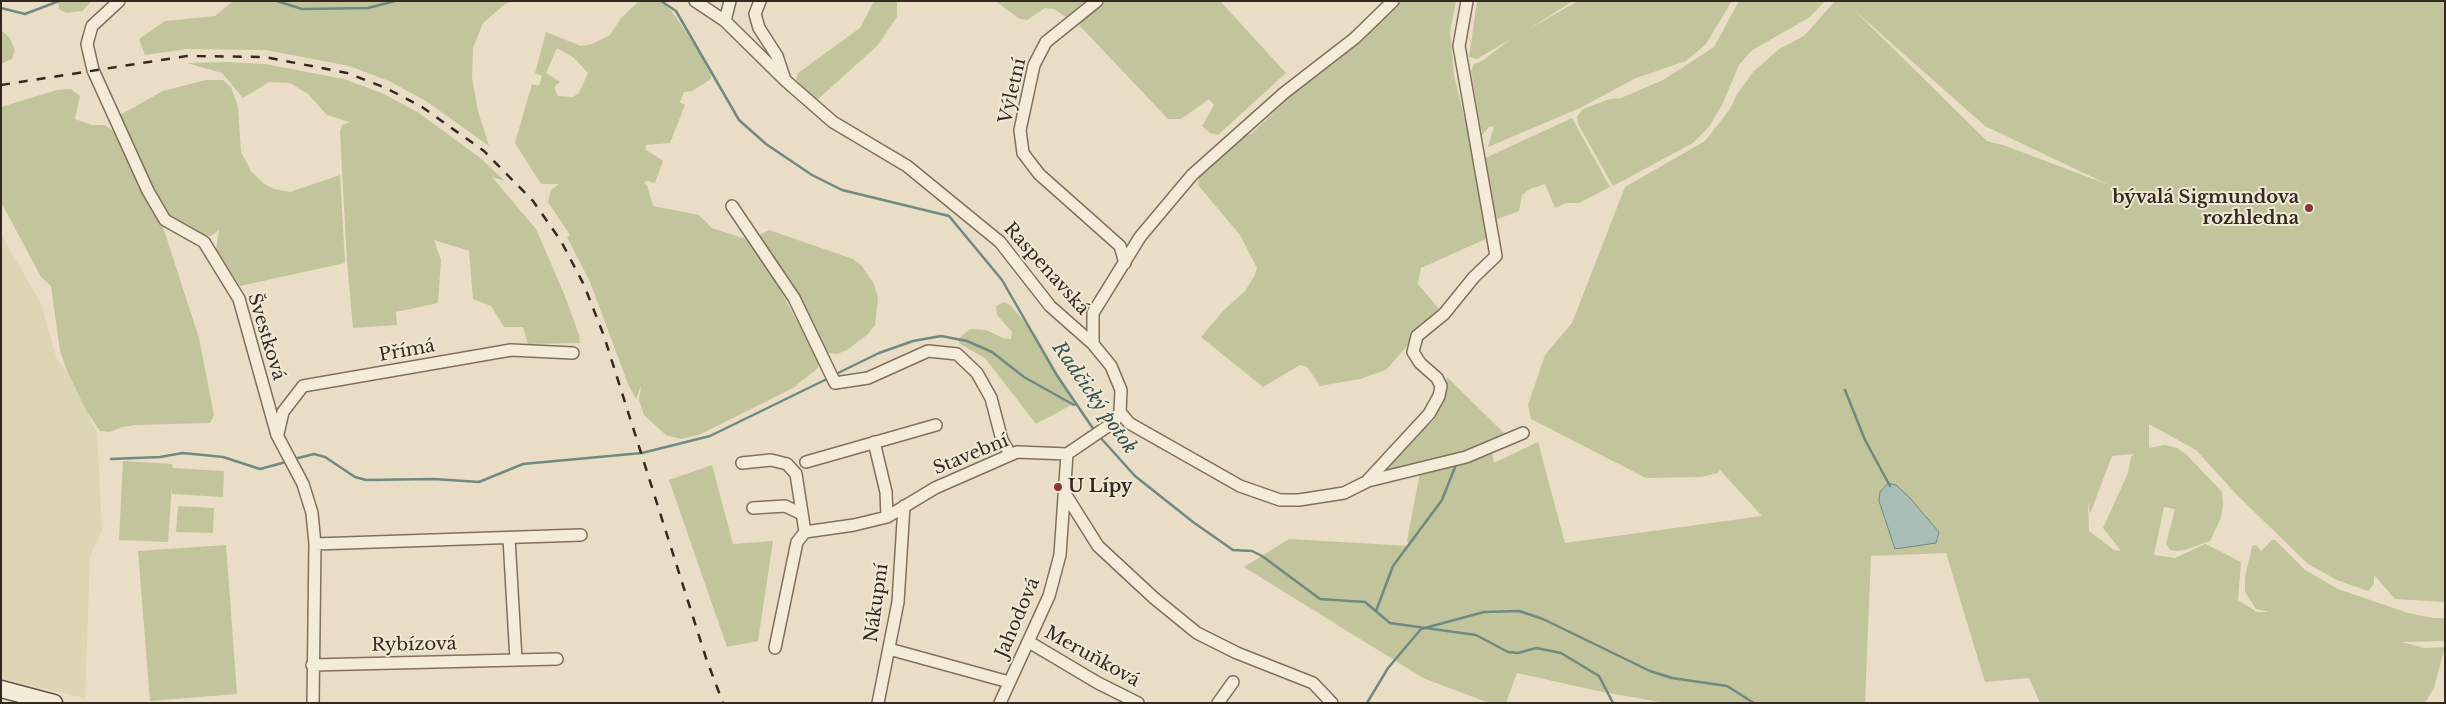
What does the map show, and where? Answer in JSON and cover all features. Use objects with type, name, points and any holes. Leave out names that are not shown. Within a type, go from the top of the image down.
[{"type":"main road","points":[[1,689],[54,703]]},
{"type":"street","name":"Švestková","points":[[118,1],[92,26],[87,44],[93,70],[148,191],[166,220],[204,242],[239,299],[277,435],[304,484],[312,513],[315,544],[313,703]]},
{"type":"street","name":"Raspenavská","points":[[695,1],[725,21],[786,82],[833,122],[907,166],[1000,242],[1050,306],[1093,344],[1111,366],[1121,390],[1120,412]]},
{"type":"street","points":[[725,21],[730,1]]},
{"type":"street","points":[[760,1],[755,14],[759,28],[777,56],[786,82]]},
{"type":"street","name":"Výletní","points":[[1097,1],[1046,42],[1034,65],[1020,130],[1022,153],[1039,174],[1120,246],[1125,262]]},
{"type":"street","points":[[1093,344],[1093,313],[1140,237],[1192,176],[1284,94],[1355,38],[1392,1]]},
{"type":"street","points":[[1368,481],[1429,414],[1439,396],[1440,386],[1437,378],[1420,363],[1413,352],[1416,336],[1444,314],[1474,277],[1496,256],[1459,46],[1467,1]]},
{"type":"street","points":[[732,206],[794,298],[836,383],[868,378],[928,351],[957,354],[977,373],[991,398],[1002,440],[1010,454]]},
{"type":"street","name":"Přímá","points":[[277,435],[283,412],[303,386],[511,350],[573,353]]},
{"type":"street","points":[[1066,454],[1114,422],[1120,412],[1129,423],[1240,486],[1280,500],[1299,500],[1344,493],[1368,481],[1466,457],[1523,433]]},
{"type":"street","points":[[806,462],[936,424]]},
{"type":"street","points":[[874,442],[886,492],[887,517]]},
{"type":"street","name":"Stavební","points":[[805,532],[854,525],[887,517],[935,488],[1010,454],[1017,452],[1066,454]]},
{"type":"street","name":"Jahodová","points":[[1000,703],[1049,596],[1060,555],[1066,454]]},
{"type":"street","points":[[742,463],[771,460],[787,464],[796,474],[805,532],[796,542],[775,648]]},
{"type":"street","points":[[1064,492],[1098,546],[1154,598],[1196,633],[1236,653],[1313,683],[1332,703]]},
{"type":"street","points":[[753,508],[785,506],[802,514]]},
{"type":"street","name":"Nákupní","points":[[878,703],[898,602],[904,506]]},
{"type":"street","points":[[315,544],[581,535]]},
{"type":"street","points":[[509,538],[516,660]]},
{"type":"street","name":"Meruňková","points":[[1029,642],[1125,700],[1138,703]]},
{"type":"street","points":[[889,649],[1009,682]]},
{"type":"street","name":"Rybízová","points":[[312,665],[557,659]]},
{"type":"street","points":[[1218,703],[1233,682]]},
{"type":"shaded area","points":[[1,234],[41,304],[57,360],[67,371],[97,433],[102,531],[90,556],[85,698],[1,679]]},
{"type":"green space","points":[[58,1],[92,1],[82,11],[66,13],[59,9]]},
{"type":"green space","points":[[233,1],[514,1],[505,4],[483,23],[473,48],[472,78],[478,111],[489,146],[426,101],[389,81],[349,66],[266,50],[187,49],[145,55],[139,39],[165,21],[215,16]]},
{"type":"green space","points":[[639,1],[661,1],[671,10],[707,63],[710,71],[711,79],[692,91],[684,92],[680,102],[685,105],[670,143],[646,145],[645,149],[663,161],[655,183],[646,181],[644,184],[647,185],[653,206],[699,215],[712,228],[746,239],[778,286],[818,360],[818,368],[793,388],[701,434],[681,439],[666,435],[644,415],[639,400],[641,386],[636,399],[628,384],[590,282],[567,237],[570,235],[548,202],[551,190],[559,184],[541,184],[515,143],[532,84],[539,86],[542,76],[535,73],[546,32],[581,46],[592,44],[610,35],[621,18]],"holes":[[[557,48],[574,58],[588,73],[579,93],[573,97],[558,96],[555,86],[560,82],[546,73]]]},
{"type":"green space","points":[[874,1],[897,1],[897,17],[877,46],[817,100],[796,81],[798,73],[860,28]]},
{"type":"green space","points":[[995,1],[1086,1],[1066,17],[1054,9],[1045,8],[1027,20],[1020,19]]},
{"type":"green space","points":[[1105,1],[1220,1],[1286,73],[1218,135],[1210,133],[1202,126],[1214,105],[1209,99],[1181,119],[1168,119],[1079,25],[1080,22]]},
{"type":"green space","points":[[1394,1],[1456,1],[1450,32],[1454,75],[1472,149],[1488,238],[1421,268],[1418,284],[1439,309],[1386,370],[1360,379],[1320,386],[1307,367],[1300,365],[1263,387],[1201,337],[1224,310],[1245,291],[1257,268],[1240,235],[1198,185],[1199,177],[1227,137],[1251,134],[1294,93],[1317,66]]},
{"type":"green space","points":[[1477,1],[1573,1],[1527,30],[1578,1],[1732,1],[1706,44],[1686,61],[1636,78],[1580,108],[1488,147],[1494,126],[1489,127],[1482,135],[1471,71],[1474,64],[1482,61],[1511,39],[1477,59],[1469,57]]},
{"type":"green space","points":[[1739,1],[1825,1],[1810,17],[1751,51],[1739,65],[1722,105],[1709,127],[1693,143],[1613,186],[1578,124],[1577,117],[1583,109],[1610,99],[1621,98],[1663,80],[1714,47]]},
{"type":"green space","points":[[1835,1],[2445,1],[2445,602],[2395,599],[2374,575],[2374,584],[2368,591],[2337,580],[2308,564],[2236,494],[2196,450],[2149,424],[2149,448],[2165,445],[2177,448],[2186,454],[2222,492],[2223,505],[2221,518],[2210,541],[2185,550],[2176,551],[2170,550],[2166,544],[2175,509],[2164,507],[2154,555],[2175,558],[2205,544],[2212,547],[2241,562],[2238,600],[2257,612],[2269,612],[2256,609],[2245,592],[2245,577],[2252,546],[2256,545],[2261,551],[2272,540],[2275,540],[2305,570],[2338,589],[2408,613],[2433,618],[2445,618],[2445,641],[2402,642],[2424,648],[2445,647],[2434,688],[2425,703],[2040,703],[2029,678],[1985,682],[1946,553],[1871,556],[1865,703],[1665,703],[1598,691],[1517,673],[1506,703],[1489,703],[1423,678],[1244,567],[1289,539],[1410,546],[1407,541],[1420,472],[1492,451],[1494,463],[1538,442],[1565,543],[1762,516],[1720,470],[1718,473],[1701,477],[1646,478],[1531,419],[1528,405],[1545,355],[1572,323],[1625,187],[1705,141],[1730,109],[1737,94],[1754,71],[1779,49],[1804,36]],"holes":[[[1854,10],[1985,126],[2109,185],[2006,146],[1987,141]],[[2134,454],[2131,457],[2128,473],[2103,528],[2121,551],[2114,550],[2089,531],[2088,501],[2090,514],[2112,456]]]},
{"type":"green space","points":[[1,30],[10,38],[15,50],[12,59],[1,64]]},
{"type":"green space","points":[[228,62],[265,64],[344,79],[384,94],[419,113],[479,157],[505,181],[492,177],[536,229],[565,296],[580,343],[528,344],[523,327],[504,327],[491,306],[473,299],[469,251],[434,240],[441,260],[438,303],[396,312],[397,325],[353,328],[347,261],[340,132],[342,125],[350,122],[327,115],[308,94],[290,83],[269,82],[243,98],[222,73],[187,63]]},
{"type":"green space","points":[[206,80],[223,80],[231,87],[238,107],[241,152],[251,171],[263,183],[274,189],[290,192],[340,175],[345,263],[240,286],[216,250],[219,230],[211,236],[197,233],[165,216],[118,116],[163,91]]},
{"type":"green space","points":[[71,89],[80,96],[75,119],[92,125],[105,125],[114,132],[153,213],[162,224],[199,338],[214,415],[210,423],[135,425],[122,427],[110,432],[100,431],[87,412],[67,371],[60,351],[51,286],[41,277],[1,202],[1,107],[57,90]]},
{"type":"green space","points":[[1572,118],[1610,187],[1579,203],[1566,203],[1555,208],[1545,184],[1530,189],[1522,195],[1519,211],[1495,220],[1483,159]]},
{"type":"green space","points":[[769,230],[853,259],[861,265],[874,284],[878,298],[875,325],[868,334],[847,350],[837,354],[828,353],[802,301],[758,236]]},
{"type":"green space","points":[[1004,302],[1010,305],[1035,334],[1075,403],[1036,424],[985,358],[960,344],[958,339],[970,329],[986,330],[1003,338],[1011,339],[1012,332],[997,315],[996,306]]},
{"type":"green space","points":[[1447,377],[1508,437],[1462,455],[1387,472],[1385,466],[1424,425],[1430,424],[1435,419]]},
{"type":"green space","points":[[123,461],[172,464],[173,468],[224,471],[223,497],[172,494],[172,484],[168,542],[119,540]]},
{"type":"green space","points":[[712,465],[733,544],[773,541],[758,641],[727,647],[669,480]]},
{"type":"green space","points":[[178,506],[214,508],[213,533],[176,532]]},
{"type":"green space","points":[[226,545],[237,694],[150,701],[138,551]]},
{"type":"water","points":[[1888,483],[1896,485],[1909,497],[1939,532],[1936,543],[1895,549],[1879,501],[1880,492]]},
{"type":"waterway","points":[[1,8],[25,14],[59,1]]},
{"type":"waterway","name":"Radčický potok","points":[[277,1],[302,9],[368,8],[395,1]]},
{"type":"waterway","name":"Radčický potok","points":[[661,1],[676,11],[739,120],[766,144],[812,175],[842,190],[949,216],[1002,280],[1056,374],[1094,430]]},
{"type":"waterway","points":[[836,374],[879,353],[913,341],[941,336],[967,341],[992,352],[1024,377],[1074,405]]},
{"type":"waterway","points":[[294,459],[314,454],[325,457],[355,477],[366,480],[434,479],[479,482],[523,464],[642,453],[710,436],[829,378]]},
{"type":"waterway","points":[[1845,390],[1865,440],[1890,486]]},
{"type":"waterway","name":"Radčický potok","points":[[1099,436],[1135,476],[1193,522],[1233,550],[1252,551],[1262,556],[1320,599],[1365,602],[1390,623],[1476,635],[1508,652],[1518,653],[1536,648],[1561,653],[1599,676],[1613,703]]},
{"type":"waterway","points":[[111,459],[160,457],[183,453],[223,457],[260,469],[286,462]]},
{"type":"waterway","points":[[1376,611],[1393,566],[1442,500],[1457,462]]},
{"type":"waterway","points":[[1367,703],[1388,668],[1421,629],[1484,612],[1519,611],[1543,619],[1650,671],[1672,678],[1727,686],[1754,703]]},
{"type":"railway","points":[[1,85],[187,56],[265,57],[347,73],[386,88],[422,107],[484,151],[533,201],[561,241],[584,285],[604,336],[706,658],[723,703]]},
{"type":"place","name":"bývalá Sigmundova rozhledna","points":[[2309,208]]},
{"type":"place","name":"U Lípy","points":[[1058,487]]}]
